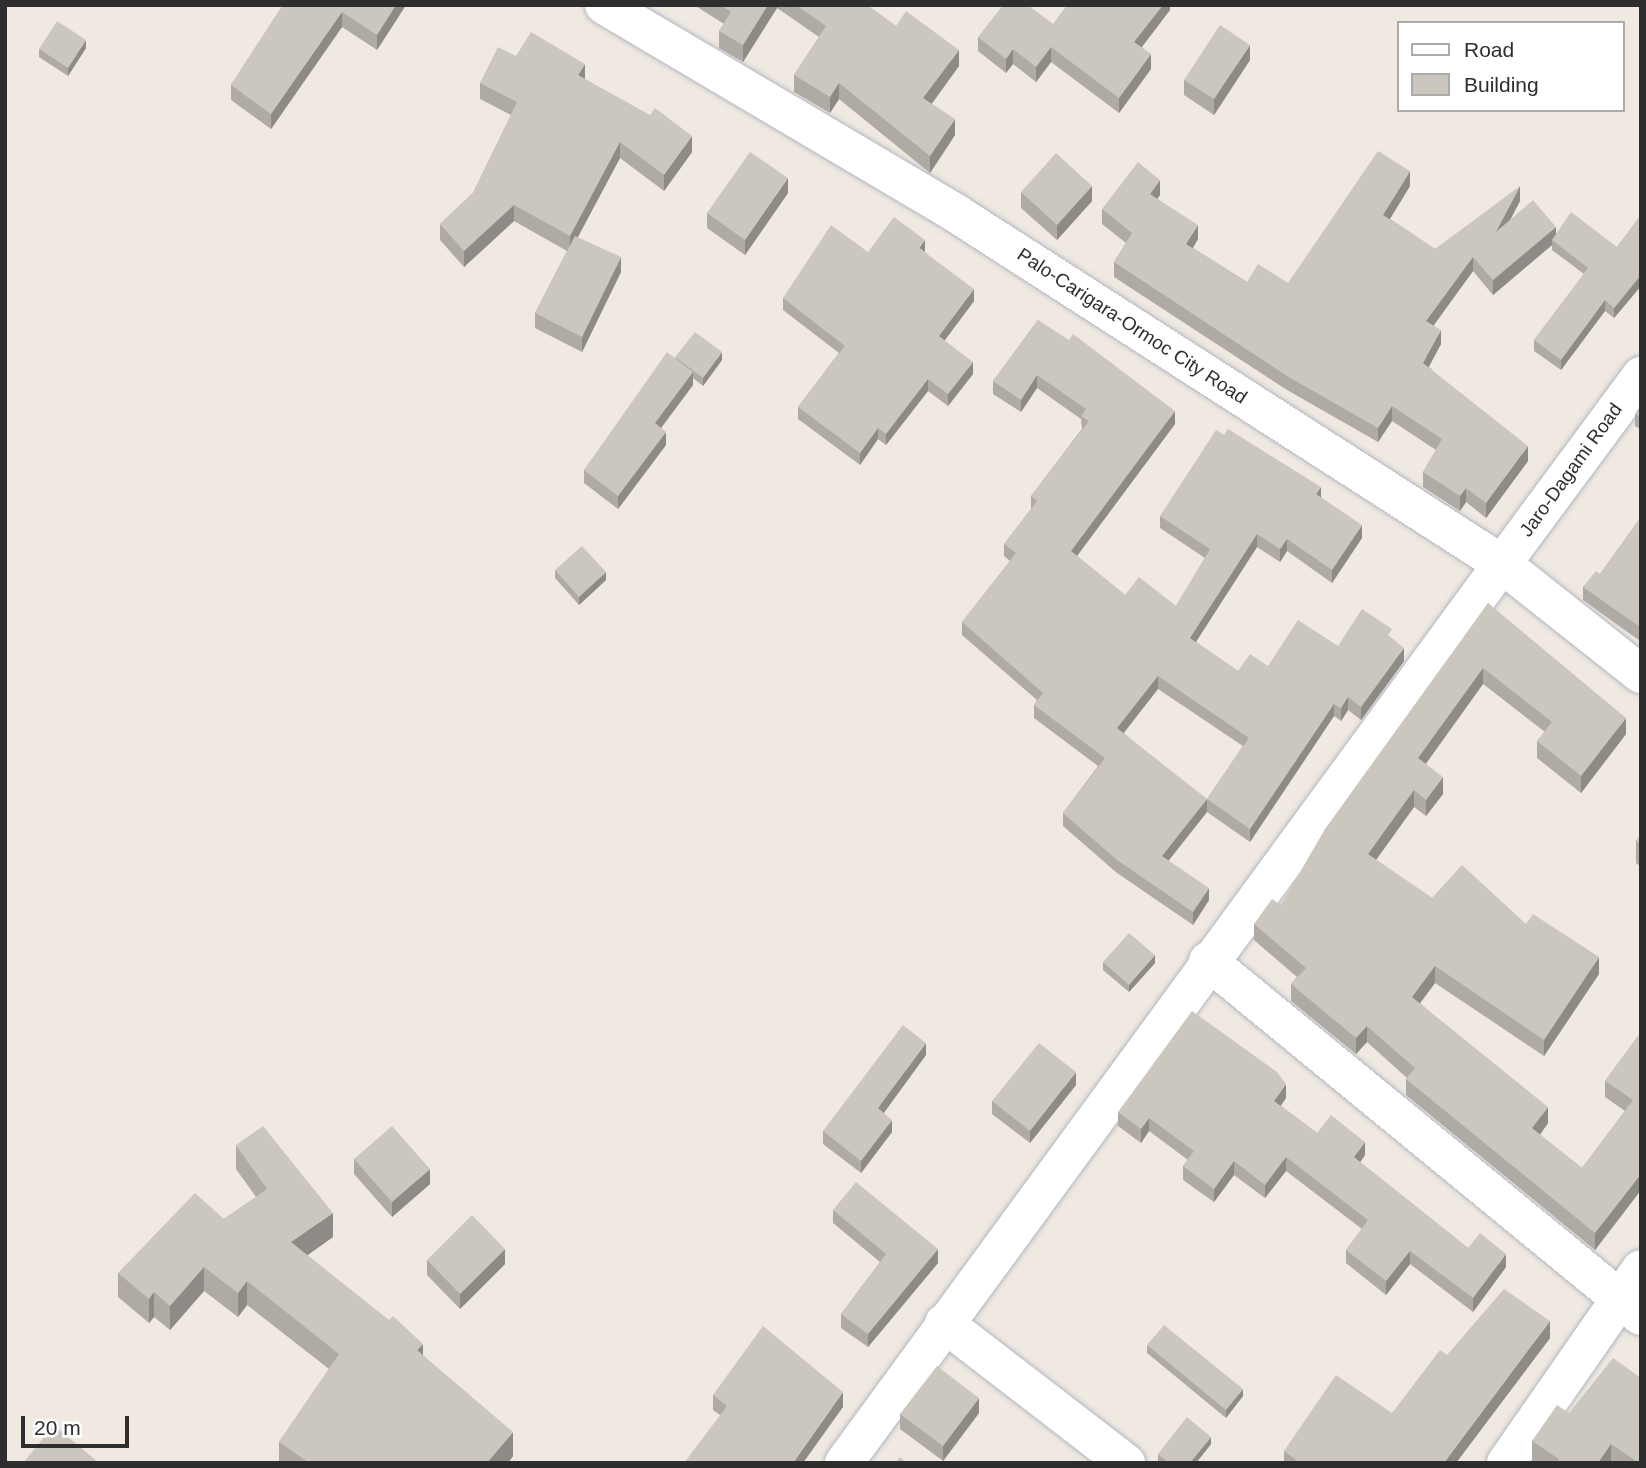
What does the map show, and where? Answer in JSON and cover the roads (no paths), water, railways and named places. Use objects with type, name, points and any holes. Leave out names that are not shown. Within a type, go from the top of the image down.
[{"type":"street","name":"Palo-Carigara-Ormoc City Road","points":[[604,5],[957,214],[1502,564],[1641,674]]},
{"type":"street","name":"Jaro-Dagami Road","points":[[844,1463],[1208,961],[1641,376]]},
{"type":"street","points":[[1208,961],[1634,1295],[1506,1463]]},
{"type":"street","points":[[944,1323],[1126,1463]]}]
